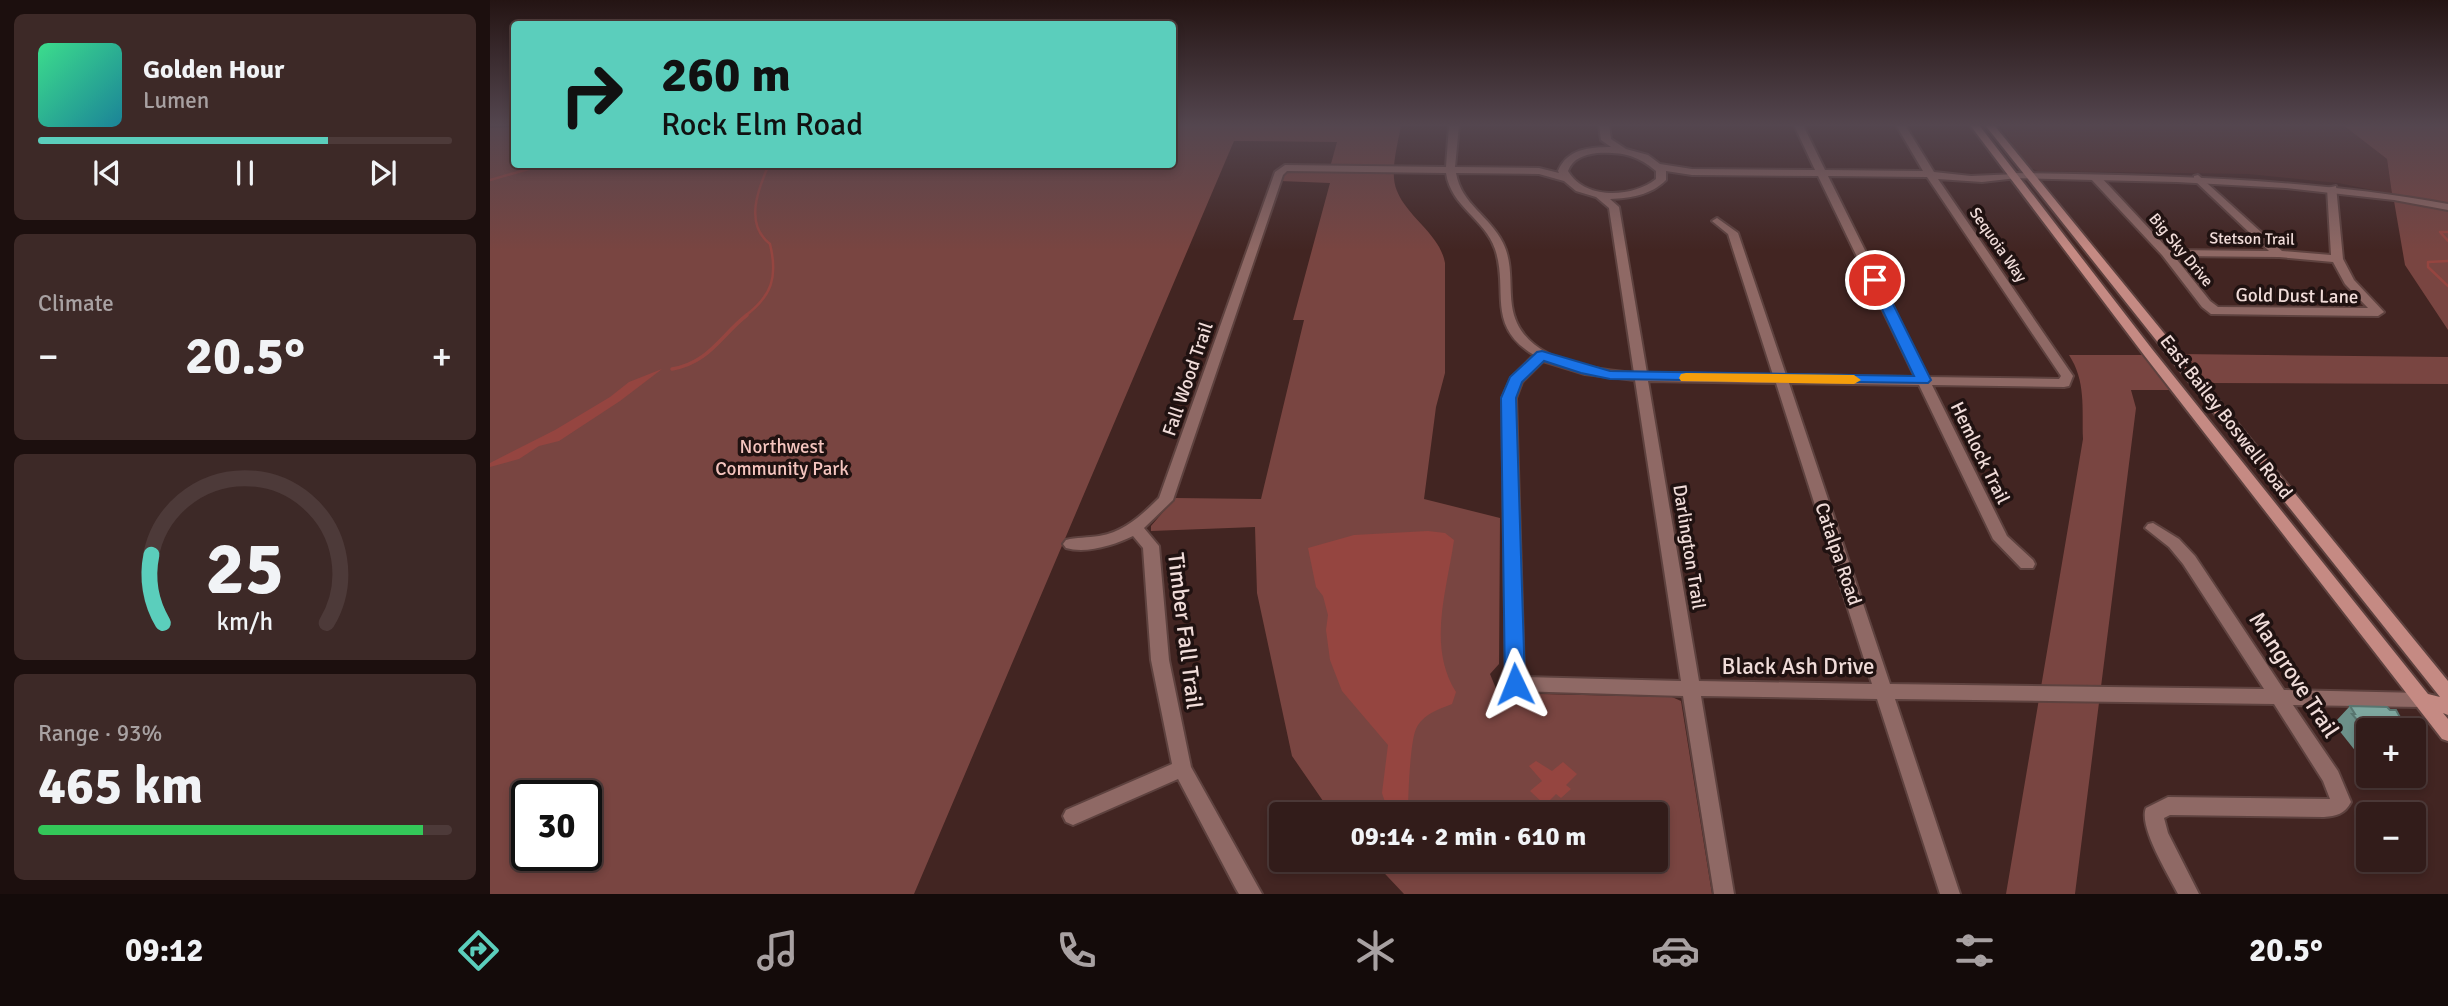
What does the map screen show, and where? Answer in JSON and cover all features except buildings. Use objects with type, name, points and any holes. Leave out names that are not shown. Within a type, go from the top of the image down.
[{"type":"main road","name":"East Bailey Boswell Road","points":[[2006,167],[2448,733]]},
{"type":"main road","name":"East Bailey Boswell Road","points":[[2023,167],[2447,695]]},
{"type":"main road","points":[[2422,700],[2447,695]]},
{"type":"street","points":[[1451,167],[1455,189],[1469,208],[1491,228],[1501,248],[1509,320],[1521,337],[1542,355],[1586,370],[1641,377],[1923,380]]},
{"type":"street","points":[[1451,170],[1539,171],[1557,167]]},
{"type":"street","points":[[1564,167],[1565,178]]},
{"type":"street","points":[[1661,180],[1660,167],[1692,172],[1930,174],[1996,180],[2013,176],[2198,178],[2332,188],[2448,207]]},
{"type":"street","name":"Hemlock Trail","points":[[1818,167],[2001,539],[2027,564]]},
{"type":"street","name":"Sequoia Way","points":[[1923,380],[2063,383],[2067,376],[1926,167]]},
{"type":"street","name":"Fall Wood Trail","points":[[1071,544],[1099,544],[1121,536],[1147,521],[1166,500],[1278,174],[1285,168],[1451,170]]},
{"type":"street","points":[[1539,171],[1565,178],[1577,188],[1619,201],[1648,191],[1661,180],[1692,172]]},
{"type":"street","name":"Big Sky Drive","points":[[2095,177],[2166,253],[2206,304],[2216,311]]},
{"type":"street","points":[[2198,178],[2279,254]]},
{"type":"street","points":[[2332,188],[2337,259]]},
{"type":"street","name":"Darlington Trail","points":[[1619,201],[1641,377],[1724,894]]},
{"type":"street","name":"Catalpa Road","points":[[1717,221],[1733,233],[1950,894]]},
{"type":"street","name":"Stetson Trail","points":[[2166,253],[2279,254],[2337,259]]},
{"type":"street","name":"Gold Dust Lane","points":[[2216,311],[2378,312],[2348,282],[2337,259]]},
{"type":"street","name":"Black Ash Drive","points":[[1542,355],[1516,381],[1509,398],[1515,684],[1691,690],[1884,690],[2422,700]]},
{"type":"street","name":"Timber Fall Trail","points":[[1135,528],[1151,546],[1160,660],[1182,768],[1252,894]]},
{"type":"street","name":"Mangrove Trail","points":[[2153,528],[2174,543],[2189,560],[2331,777],[2339,790],[2341,802],[2334,807],[2323,808],[2168,806],[2153,814],[2160,835],[2189,894]]},
{"type":"street","points":[[1073,816],[1182,768]]},
{"type":"shaded area","points":[[2028,167],[2388,167],[2392,194],[2338,183],[2248,174],[2038,171]]},
{"type":"shaded area","points":[[662,369],[620,401],[559,441],[539,446],[519,459],[490,467],[490,463],[555,430],[610,397],[629,382]]},
{"type":"shaded area","points":[[1428,531],[1445,533],[1454,540],[1444,598],[1441,637],[1442,656],[1456,692],[1452,704],[1427,716],[1416,729],[1408,802],[1385,802],[1382,793],[1388,745],[1342,691],[1330,660],[1326,630],[1328,615],[1323,596],[1316,587],[1308,548],[1354,535]]},
{"type":"shaded area","points":[[1536,761],[1552,771],[1563,762],[1577,774],[1566,785],[1571,789],[1561,798],[1556,794],[1548,802],[1542,802],[1530,791],[1542,781],[1529,766]]},
{"type":"green space","name":"Northwest Community Park","points":[[490,167],[1223,167],[914,894],[490,894]]},
{"type":"green space","name":"Northwest Community Park","points":[[1330,167],[1394,167],[1395,184],[1402,201],[1437,243],[1445,263],[1445,373],[1436,407],[1424,499],[1500,518],[1499,664],[1490,674],[1497,691],[1516,698],[1540,694],[1672,697],[1681,701],[1712,894],[1404,894],[1383,872],[1668,872],[1668,802],[1324,802],[1292,756],[1257,593],[1255,527],[1151,531],[1151,526],[1175,498],[1261,499],[1304,320],[1293,320],[1330,183],[1280,181],[1286,172],[1329,171]]},
{"type":"green space","points":[[2388,167],[2448,167],[2448,203],[2392,194]]},
{"type":"green space","points":[[2394,201],[2448,211],[2448,330],[2405,265]]},
{"type":"green space","points":[[2179,354],[2448,357],[2448,384],[2205,383]]},
{"type":"green space","points":[[2069,355],[2146,355],[2172,390],[2131,390],[2136,408],[2075,894],[2006,894],[2083,439],[2081,385]]},
{"type":"waterway","points":[[490,180],[532,168]]},
{"type":"waterway","points":[[745,316],[767,293],[773,276],[770,244],[757,227],[755,216],[758,195],[767,168]]},
{"type":"waterway","points":[[2448,232],[2440,232],[2448,241]]},
{"type":"waterway","points":[[2448,261],[2428,262],[2428,267],[2448,286]]},
{"type":"waterway","points":[[672,369],[685,366],[705,355],[747,315]]},
{"type":"slow traffic","points":[[1686,378],[1854,380]]},
{"type":"route","points":[[1515,684],[1510,559],[1509,398],[1516,381],[1542,355],[1610,375],[1923,380],[1875,280]]}]
